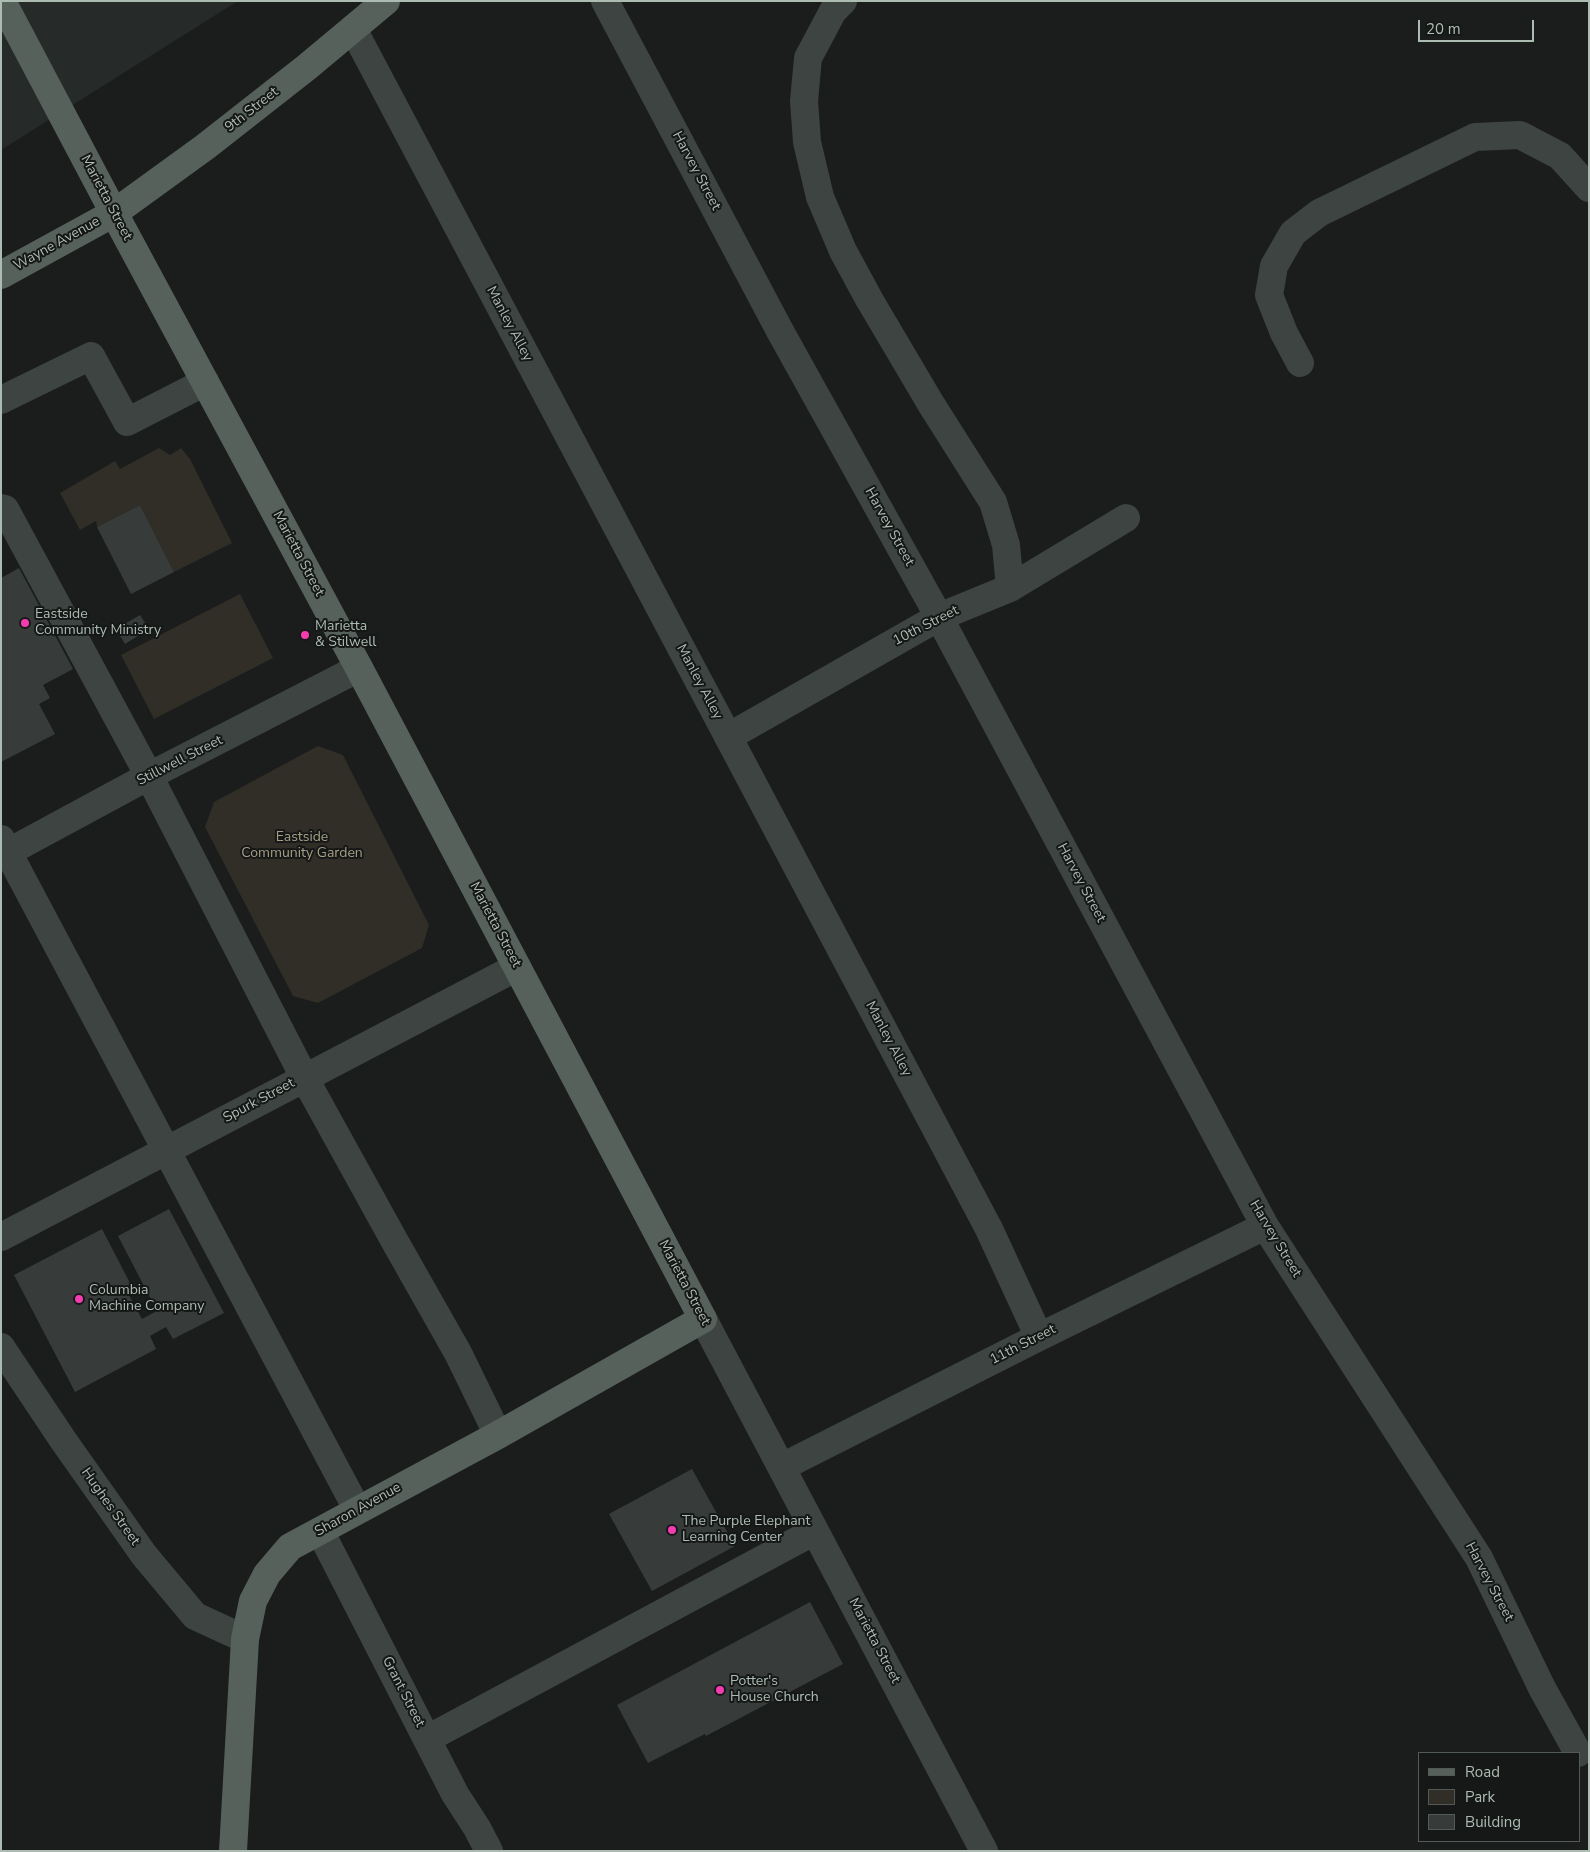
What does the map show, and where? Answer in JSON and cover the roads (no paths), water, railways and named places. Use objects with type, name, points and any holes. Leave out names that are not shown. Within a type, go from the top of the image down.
[{"type":"main road","name":"Marietta Street","points":[[2,1],[359,668],[703,1319]]},
{"type":"main road","name":"9th Street","points":[[114,213],[205,147],[386,1]]},
{"type":"main road","name":"Wayne Avenue","points":[[1,276],[114,213]]},
{"type":"main road","name":"Sharon Avenue","points":[[233,1851],[245,1639],[253,1601],[267,1574],[290,1547],[498,1434],[703,1319]]},
{"type":"street","name":"Harvey Street","points":[[605,1],[780,331],[939,617],[1264,1226],[1479,1558],[1542,1688],[1577,1752]]},
{"type":"street","points":[[843,1],[834,11],[808,58],[804,101],[807,142],[820,197],[843,251],[869,299],[931,404],[993,502],[1006,545],[1010,588]]},
{"type":"street","name":"Manley Alley","points":[[353,29],[989,1229],[1039,1337]]},
{"type":"street","points":[[1300,363],[1284,334],[1269,295],[1274,266],[1293,234],[1319,213],[1475,138],[1520,135],[1560,156],[1589,188]]},
{"type":"street","points":[[1,400],[91,356],[127,422],[205,382]]},
{"type":"street","points":[[1,508],[5,509],[149,776],[304,1077],[458,1353],[498,1434]]},
{"type":"street","name":"10th Street","points":[[728,738],[939,617],[1010,588],[1126,518]]},
{"type":"street","name":"Stillwell Street","points":[[4,849],[359,668]]},
{"type":"street","points":[[4,849],[167,1151],[357,1510]]},
{"type":"street","name":"Spurk Street","points":[[1,1237],[517,967]]},
{"type":"street","name":"11th Street","points":[[782,1467],[1264,1226]]},
{"type":"street","name":"Marietta Street","points":[[703,1319],[984,1851]]},
{"type":"street","name":"Hughes Street","points":[[1,1347],[63,1440],[139,1548],[195,1616],[245,1639]]},
{"type":"street","points":[[427,1739],[815,1530]]},
{"type":"street","name":"Grant Street","points":[[320,1531],[455,1794],[477,1828],[488,1851]]},
{"type":"street","name":"Harvey Street","points":[[1580,1757],[1589,1773]]},
{"type":"place","name":"Eastside Community Ministry","points":[[25,623]]},
{"type":"place","name":"Marietta & Stilwell","points":[[305,635]]},
{"type":"place","name":"Columbia Machine Company","points":[[79,1299]]},
{"type":"place","name":"The Purple Elephant Learning Center","points":[[672,1530]]},
{"type":"place","name":"Potter's House Church","points":[[720,1690]]},
{"type":"park label","name":"Eastside Community Garden","points":[[302,846]]}]
